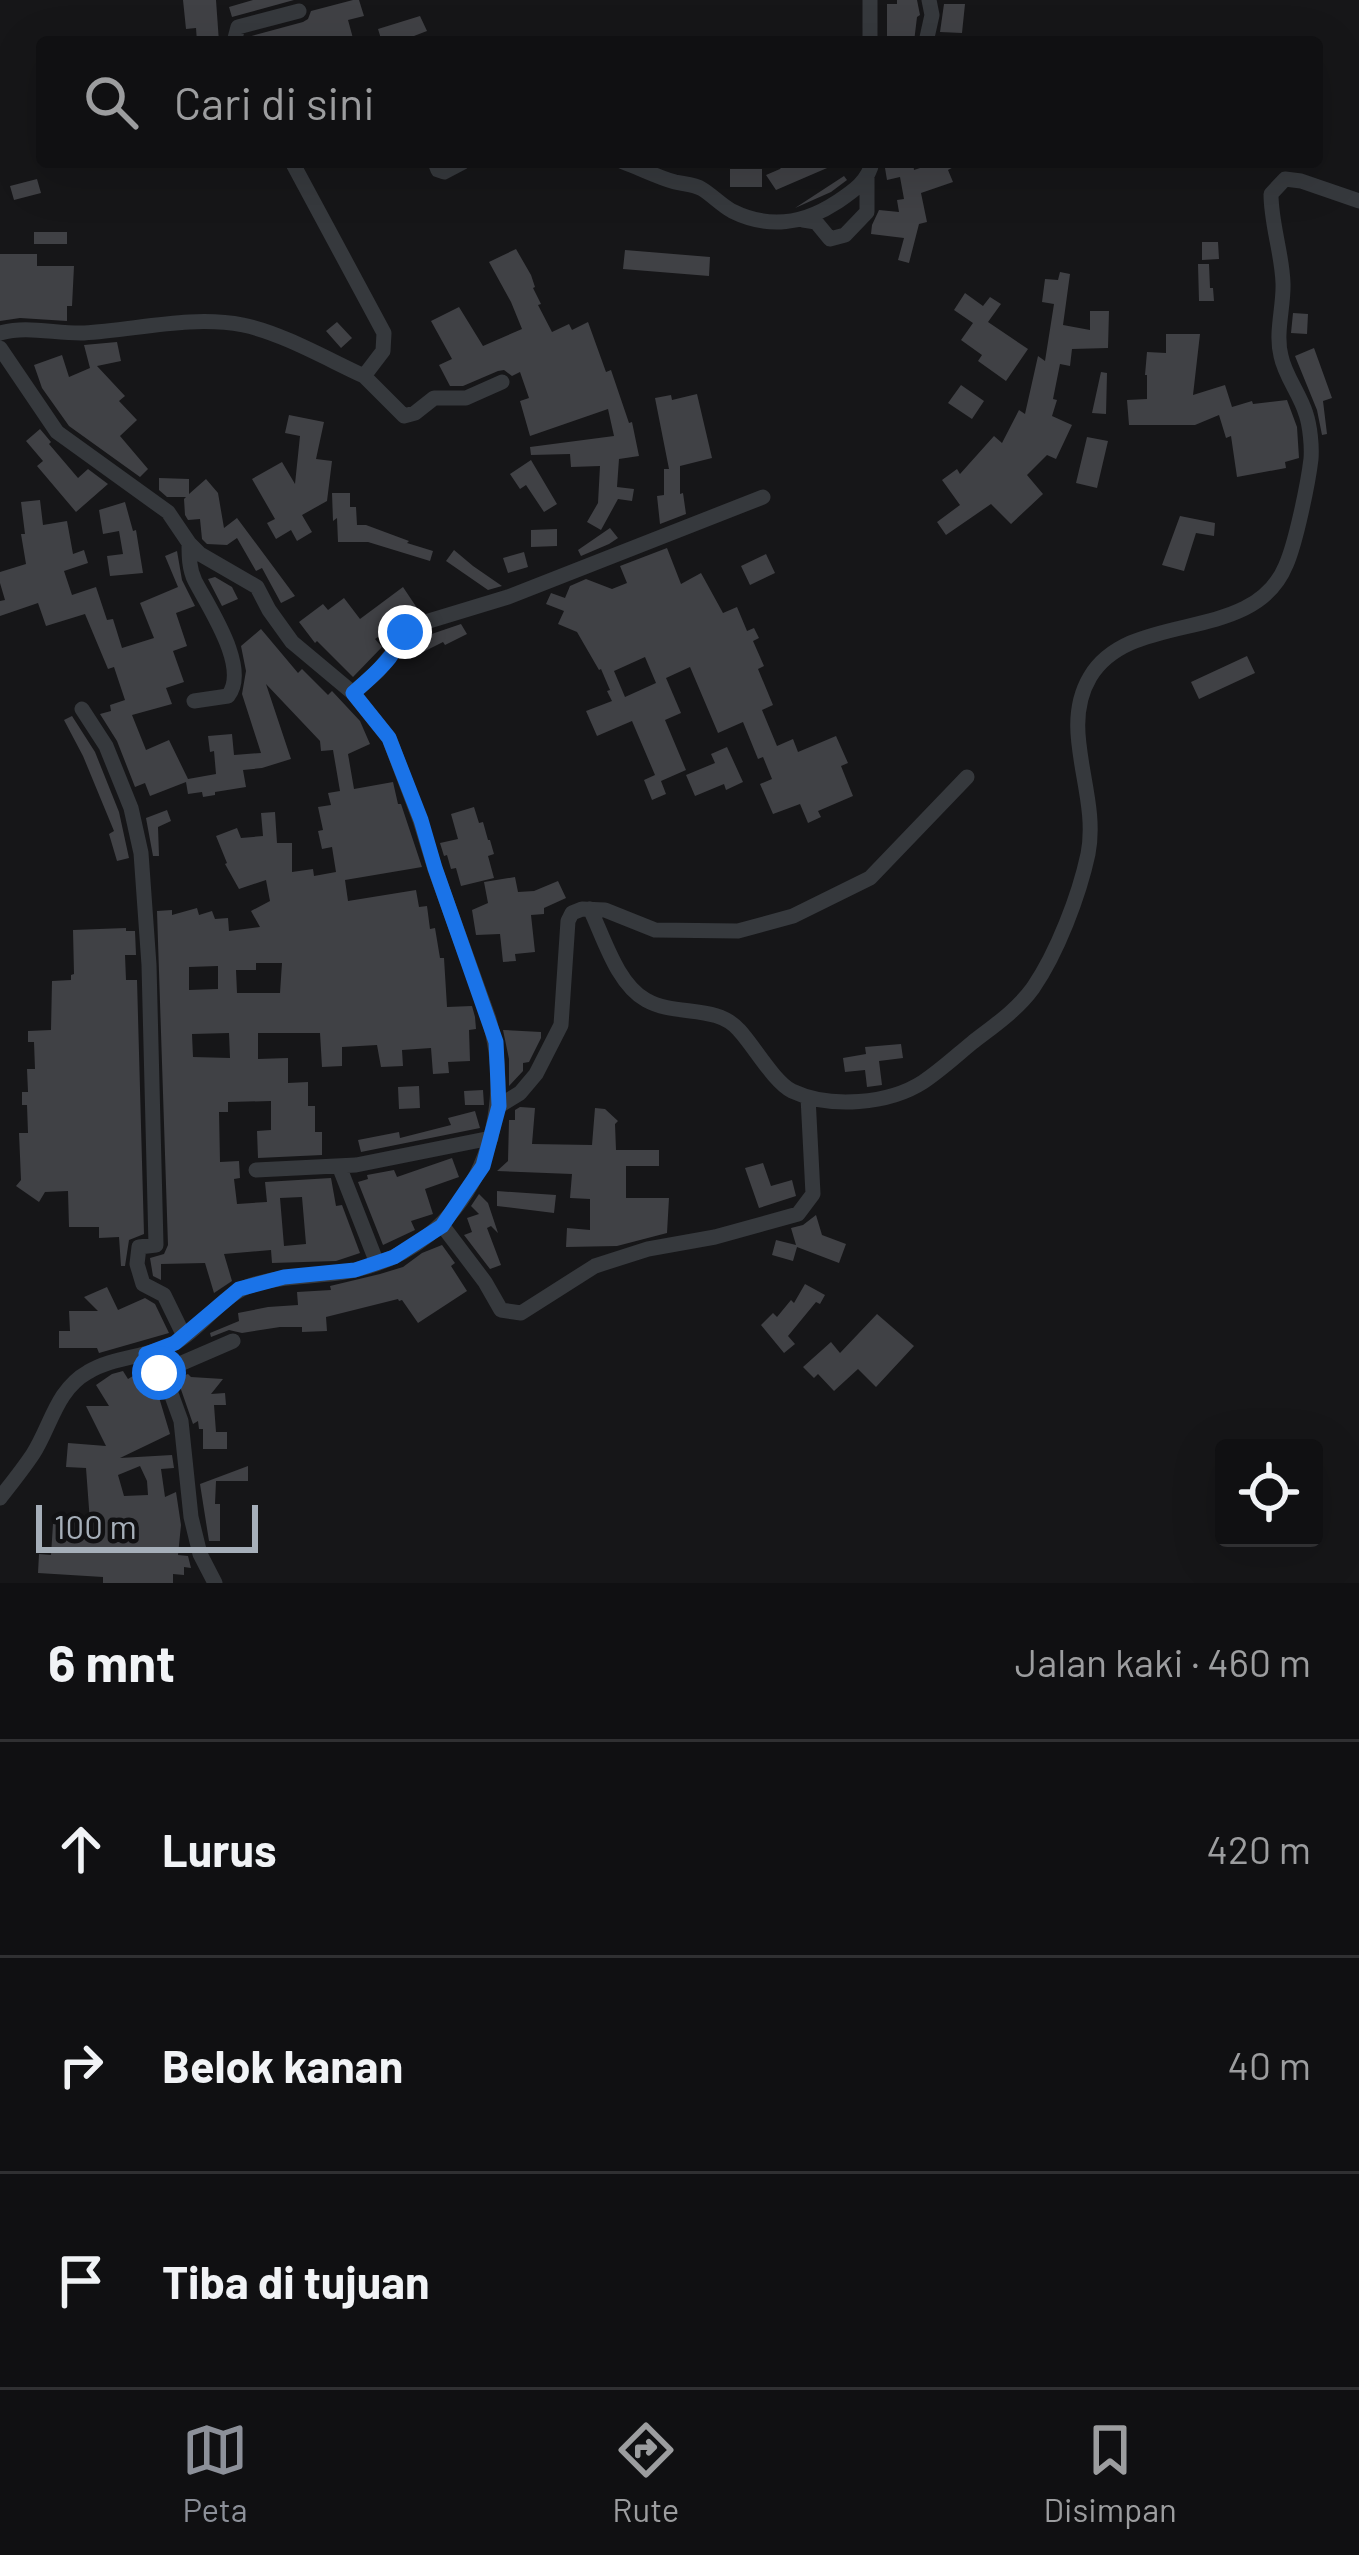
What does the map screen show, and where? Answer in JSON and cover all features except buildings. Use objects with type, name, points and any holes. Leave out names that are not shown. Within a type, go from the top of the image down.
[{"type":"street","points":[[870,0],[871,36]]},
{"type":"street","points":[[927,36],[932,15],[929,0]]},
{"type":"street","points":[[236,36],[238,27],[299,11]]},
{"type":"street","points":[[295,168],[384,333],[383,351],[364,376]]},
{"type":"street","points":[[637,168],[700,188],[755,221],[816,222],[830,239],[845,235],[867,212],[869,169]]},
{"type":"street","points":[[802,220],[854,191],[869,169]]},
{"type":"street","points":[[590,909],[630,987],[660,1006],[727,1018],[787,1090],[808,1097],[868,1100],[903,1093],[1020,1006],[1052,956],[1077,892],[1092,831],[1077,737],[1077,709],[1089,677],[1109,653],[1134,642],[1244,610],[1268,593],[1286,567],[1311,456],[1306,414],[1280,356],[1283,286],[1271,194],[1285,179],[1359,201]]},
{"type":"street","points":[[0,333],[238,324],[364,376],[404,416],[434,398],[466,398],[502,382]]},
{"type":"street","points":[[0,348],[57,432],[168,512],[200,554],[257,587],[292,642],[353,693],[389,738],[496,1042],[499,1106],[483,1166],[442,1226],[394,1257],[355,1270],[284,1277],[239,1289],[175,1343],[86,1372],[67,1388],[34,1452],[0,1498]]},
{"type":"street","points":[[353,693],[378,671],[398,639],[419,625],[508,597],[764,497]]},
{"type":"street","points":[[189,543],[191,570],[227,645],[234,672],[234,688],[228,696],[194,701]]},
{"type":"street","points":[[82,709],[106,746],[141,853],[151,1003],[155,1246],[139,1247],[137,1264],[143,1284],[164,1294],[184,1336]]},
{"type":"street","points":[[499,1106],[520,1094],[536,1074],[562,1024],[572,913],[605,910],[656,930],[738,931],[793,916],[870,878],[968,777]]},
{"type":"street","points":[[442,1226],[501,1310],[521,1313],[595,1266],[798,1214],[813,1195],[808,1097]]},
{"type":"street","points":[[256,1170],[386,1160],[491,1138]]},
{"type":"street","points":[[339,1166],[377,1263]]},
{"type":"street","points":[[159,1373],[233,1341]]},
{"type":"street","points":[[146,1354],[169,1388],[181,1420],[190,1517],[200,1554],[215,1583]]},
{"type":"route","points":[[159,1373],[146,1354],[175,1343],[239,1289],[284,1277],[355,1270],[394,1257],[442,1226],[483,1166],[499,1106],[496,1042],[389,738],[353,693],[378,671],[405,632]]}]
